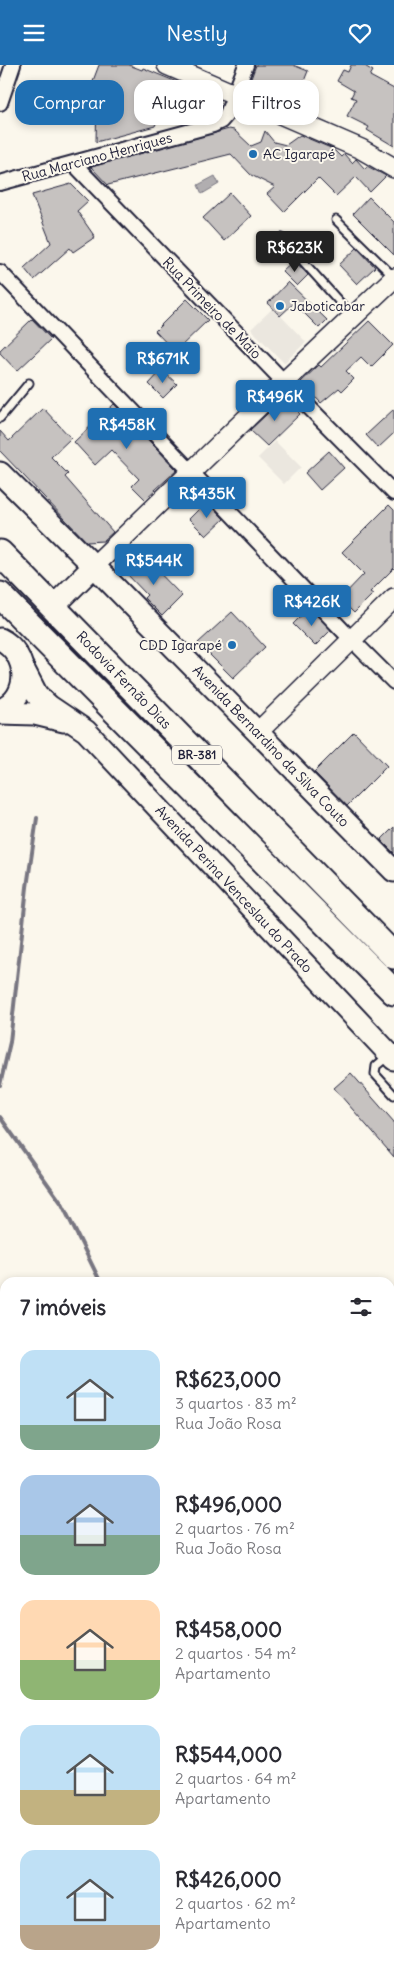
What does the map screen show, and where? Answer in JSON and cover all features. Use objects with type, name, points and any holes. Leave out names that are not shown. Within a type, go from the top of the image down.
[{"type":"highway","points":[[0,543],[49,597]]},
{"type":"highway","name":"Rodovia Fernão Dias","points":[[0,553],[49,597],[394,956]]},
{"type":"highway","name":"Rodovia Fernão Dias","points":[[0,595],[394,992]]},
{"type":"main road","points":[[167,65],[233,93]]},
{"type":"main road","points":[[306,125],[361,149],[394,168]]},
{"type":"main road","points":[[49,597],[94,566],[394,277]]},
{"type":"main road","name":"Avenida Bernardino da Silva Couto","points":[[0,473],[394,871]]},
{"type":"main road","points":[[258,732],[394,597]]},
{"type":"main road","name":"Avenida Perina Venceslau do Prado","points":[[13,640],[23,668],[37,695],[49,706],[86,731],[392,1057]]},
{"type":"main road","points":[[0,712],[14,701],[20,691],[23,668]]},
{"type":"main road","name":"Avenida Perina Venceslau do Prado","points":[[0,712],[35,714],[72,722]]},
{"type":"street","points":[[0,103],[13,65]]},
{"type":"street","name":"Rua Marciano Henriques","points":[[241,80],[246,65]]},
{"type":"street","name":"Rua Marciano Henriques","points":[[0,183],[213,125],[221,121],[227,114],[233,101]]},
{"type":"street","name":"Rua Primeiro de Maio","points":[[74,164],[394,493]]},
{"type":"street","points":[[0,272],[394,682]]},
{"type":"lane","points":[[336,220],[394,277]]},
{"type":"lane","points":[[282,238],[353,317]]},
{"type":"lane","points":[[0,418],[29,383]]},
{"type":"lane","points":[[392,1057],[376,1066],[375,1074],[394,1095]]},
{"type":"shaded area","points":[[215,176],[219,184],[202,194],[198,185]]},
{"type":"shaded area","points":[[273,308],[306,342],[284,363],[251,329]]},
{"type":"shaded area","points":[[275,441],[301,467],[284,484],[258,458]]},
{"type":"building","points":[[99,65],[129,65],[142,70],[143,68],[172,80],[134,80],[134,125],[155,126],[96,142],[96,125],[124,125],[124,80],[93,80]]},
{"type":"building","points":[[256,65],[293,65],[308,71],[304,80],[250,80]]},
{"type":"building","points":[[351,65],[363,65],[373,71],[370,76],[394,89],[394,146],[367,130],[369,127],[347,116],[356,99],[351,97],[354,91],[337,81],[343,70],[348,72]]},
{"type":"building","points":[[229,129],[234,130],[251,146],[261,142],[265,131],[274,142],[286,145],[300,135],[333,149],[341,157],[344,154],[352,163],[356,159],[365,169],[367,166],[386,176],[370,192],[356,177],[336,196],[318,178],[284,212],[267,194],[275,187],[251,175],[231,154],[108,185],[91,167]]},
{"type":"building","points":[[71,184],[88,201],[77,211],[95,237],[73,252],[70,248],[34,280],[24,268],[51,243],[32,195]]},
{"type":"building","points":[[230,193],[251,216],[224,241],[203,218]]},
{"type":"building","points":[[369,197],[394,222],[394,255],[353,214]]},
{"type":"building","points":[[357,248],[375,267],[357,284],[339,265]]},
{"type":"building","points":[[294,260],[308,275],[297,286],[282,271]]},
{"type":"building","name":"Jaboticabar","points":[[288,282],[327,320],[319,328],[294,303],[280,316],[268,303]]},
{"type":"building","points":[[187,299],[208,320],[175,352],[155,331]]},
{"type":"building","points":[[32,319],[51,339],[17,371],[0,353],[0,350]]},
{"type":"building","points":[[369,321],[393,345],[371,367],[361,357],[346,371],[354,379],[342,391],[339,388],[321,403],[301,382],[319,365],[321,367]]},
{"type":"building","points":[[162,370],[177,384],[163,398],[149,384]]},
{"type":"building","points":[[284,398],[300,414],[267,446],[250,430]]},
{"type":"building","points":[[114,404],[177,470],[145,499],[132,486],[139,479],[111,450],[95,465],[74,442]]},
{"type":"building","points":[[43,408],[71,438],[51,457],[68,474],[65,477],[113,532],[103,541],[87,542],[0,451],[0,431],[9,441]]},
{"type":"building","points":[[394,409],[394,433],[378,448],[366,435]]},
{"type":"building","points":[[329,451],[344,468],[320,490],[305,473]]},
{"type":"building","points":[[207,501],[224,519],[206,536],[189,519]]},
{"type":"building","points":[[389,505],[394,510],[394,568],[370,592],[373,594],[354,613],[340,599],[364,574],[342,552]]},
{"type":"building","points":[[142,555],[182,596],[162,616],[144,598],[147,595],[125,572]]},
{"type":"building","points":[[309,608],[331,630],[315,646],[293,624]]},
{"type":"building","name":"CDD Igarapé","points":[[232,612],[265,647],[233,678],[198,643]]},
{"type":"building","points":[[354,732],[387,766],[347,806],[314,772]]},
{"type":"building","points":[[394,827],[394,853],[381,840]]},
{"type":"building","points":[[351,1073],[394,1122],[394,1157],[334,1088]]},
{"type":"waterway","points":[[0,1085],[10,1042],[27,887],[37,818]]},
{"type":"waterway","points":[[0,1117],[62,1204],[98,1277]]},
{"type":"place","name":"AC Igarapé","points":[[253,154]]},
{"type":"place","name":"Jaboticabar","points":[[280,306]]},
{"type":"place","name":"CDD Igarapé","points":[[232,645]]}]
